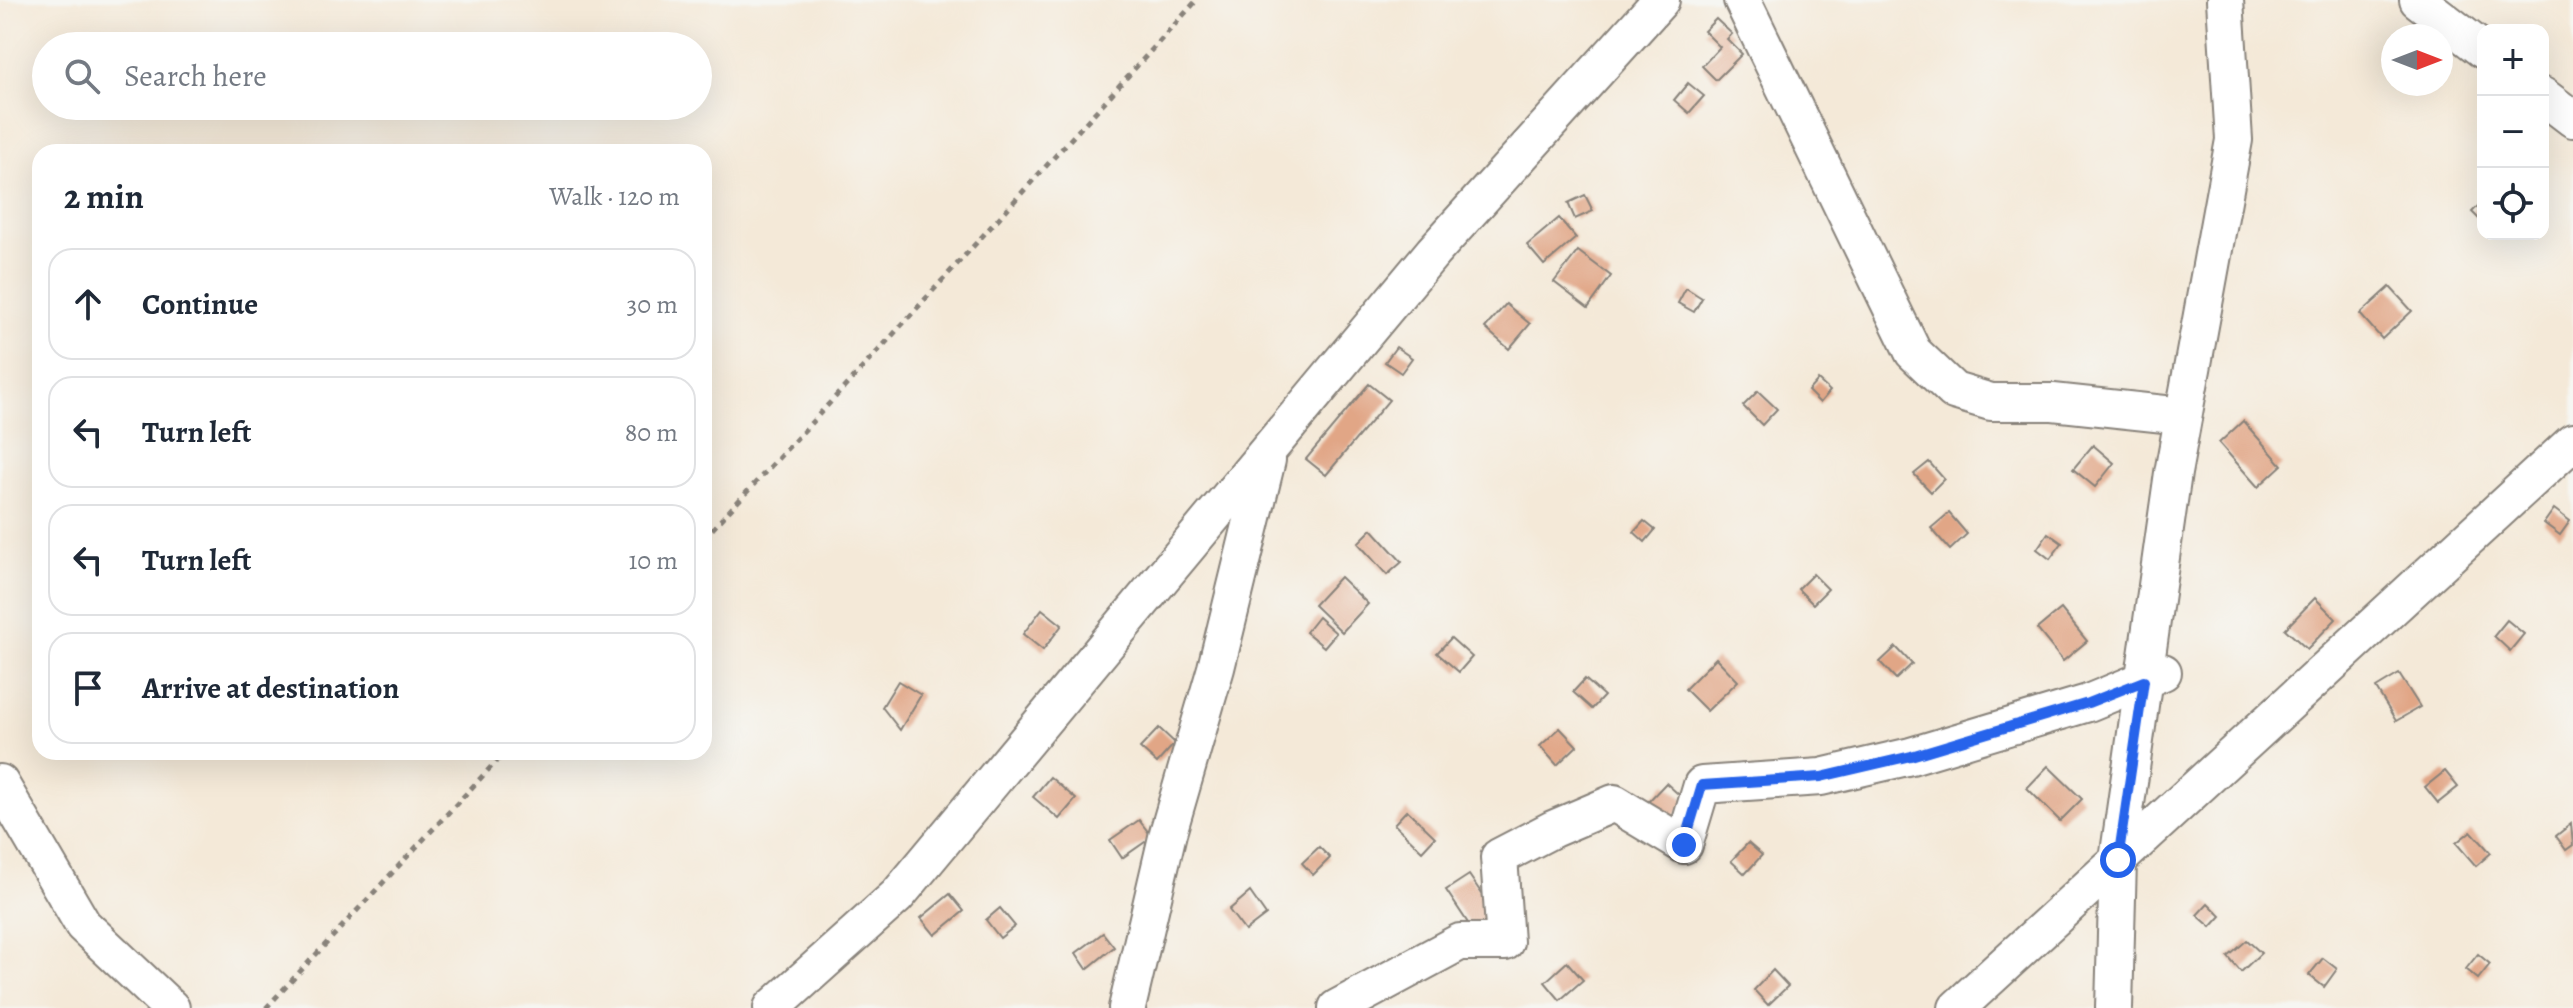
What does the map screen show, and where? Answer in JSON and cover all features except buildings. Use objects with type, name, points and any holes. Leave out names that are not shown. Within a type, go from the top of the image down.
[{"type":"street","points":[[772,1008],[897,896],[1433,252],[1661,0]]},
{"type":"street","points":[[1742,0],[1913,352],[1939,379],[1954,391],[1991,402],[2053,402],[2183,416]]},
{"type":"street","points":[[2114,1008],[2118,860],[2153,676],[2173,473],[2234,140],[2225,0]]},
{"type":"street","points":[[2418,0],[2477,45]]},
{"type":"street","points":[[2549,101],[2573,119]]},
{"type":"street","points":[[1957,1008],[2573,442]]},
{"type":"street","points":[[1127,1008],[1168,833],[1216,668],[1269,450]]},
{"type":"street","points":[[1337,1008],[1460,942],[1505,942],[1499,857],[1614,803],[1684,845],[1702,785],[1821,777],[1911,756],[2088,703],[2153,676]]},
{"type":"street","points":[[0,783],[83,925],[171,1008]]},
{"type":"path","points":[[712,529],[1197,0]]},
{"type":"path","points":[[266,1008],[498,760]]},
{"type":"route","points":[[1684,845],[1702,785],[1821,777],[1911,756],[2088,703],[2144,681],[2118,860]]}]
